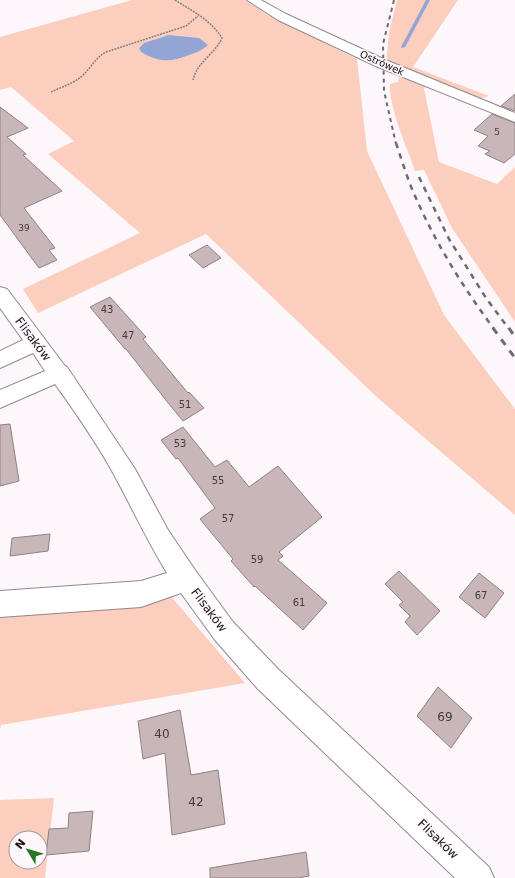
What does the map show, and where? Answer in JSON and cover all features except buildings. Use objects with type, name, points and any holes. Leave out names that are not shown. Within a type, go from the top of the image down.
[{"type":"street","name":"Ostrówek","points":[[254,0],[282,18],[382,64],[515,118]]},
{"type":"street","name":"Flisaków","points":[[0,294],[60,373],[84,408],[127,476],[159,538],[186,579],[224,631],[268,679],[478,878]]},
{"type":"street","points":[[0,360],[36,343]]},
{"type":"street","points":[[0,399],[60,373]]},
{"type":"street","points":[[0,604],[141,594],[186,579]]},
{"type":"path","points":[[175,0],[212,24],[222,38],[220,46],[200,64],[194,72],[193,80]]},
{"type":"path","points":[[51,92],[73,82],[84,74],[96,57],[106,52],[186,26],[198,16]]},
{"type":"shaded area","points":[[132,0],[245,0],[266,14],[357,59],[367,151],[444,315],[515,409],[515,515],[379,399],[206,234],[38,313],[23,289],[140,233],[48,154],[74,141],[11,87],[0,90],[0,37]]},
{"type":"shaded area","points":[[397,0],[458,0],[413,67],[489,96],[478,99],[386,63],[389,33]]},
{"type":"shaded area","points":[[400,74],[427,86],[424,88],[439,162],[497,184],[515,167],[515,322],[452,228],[424,170],[415,171],[395,116],[390,94],[390,84],[398,82]]},
{"type":"shaded area","points":[[169,594],[245,683],[1,725],[0,730],[0,614]]},
{"type":"shaded area","points":[[54,798],[48,851],[48,830],[8,830],[8,870],[46,870],[45,878],[0,878],[0,800]]},
{"type":"water","points":[[169,35],[199,38],[208,45],[201,50],[182,58],[170,60],[153,58],[141,52],[139,48],[144,43]]},
{"type":"waterway","points":[[403,47],[428,0]]},
{"type":"railway","points":[[394,0],[383,44],[384,91],[396,144]]},
{"type":"railway","points":[[396,143],[412,189],[429,226],[449,262],[494,329]]},
{"type":"railway","points":[[419,177],[449,239],[486,298],[509,329]]},
{"type":"railway","points":[[493,328],[515,358]]},
{"type":"railway","points":[[509,328],[515,337]]}]
